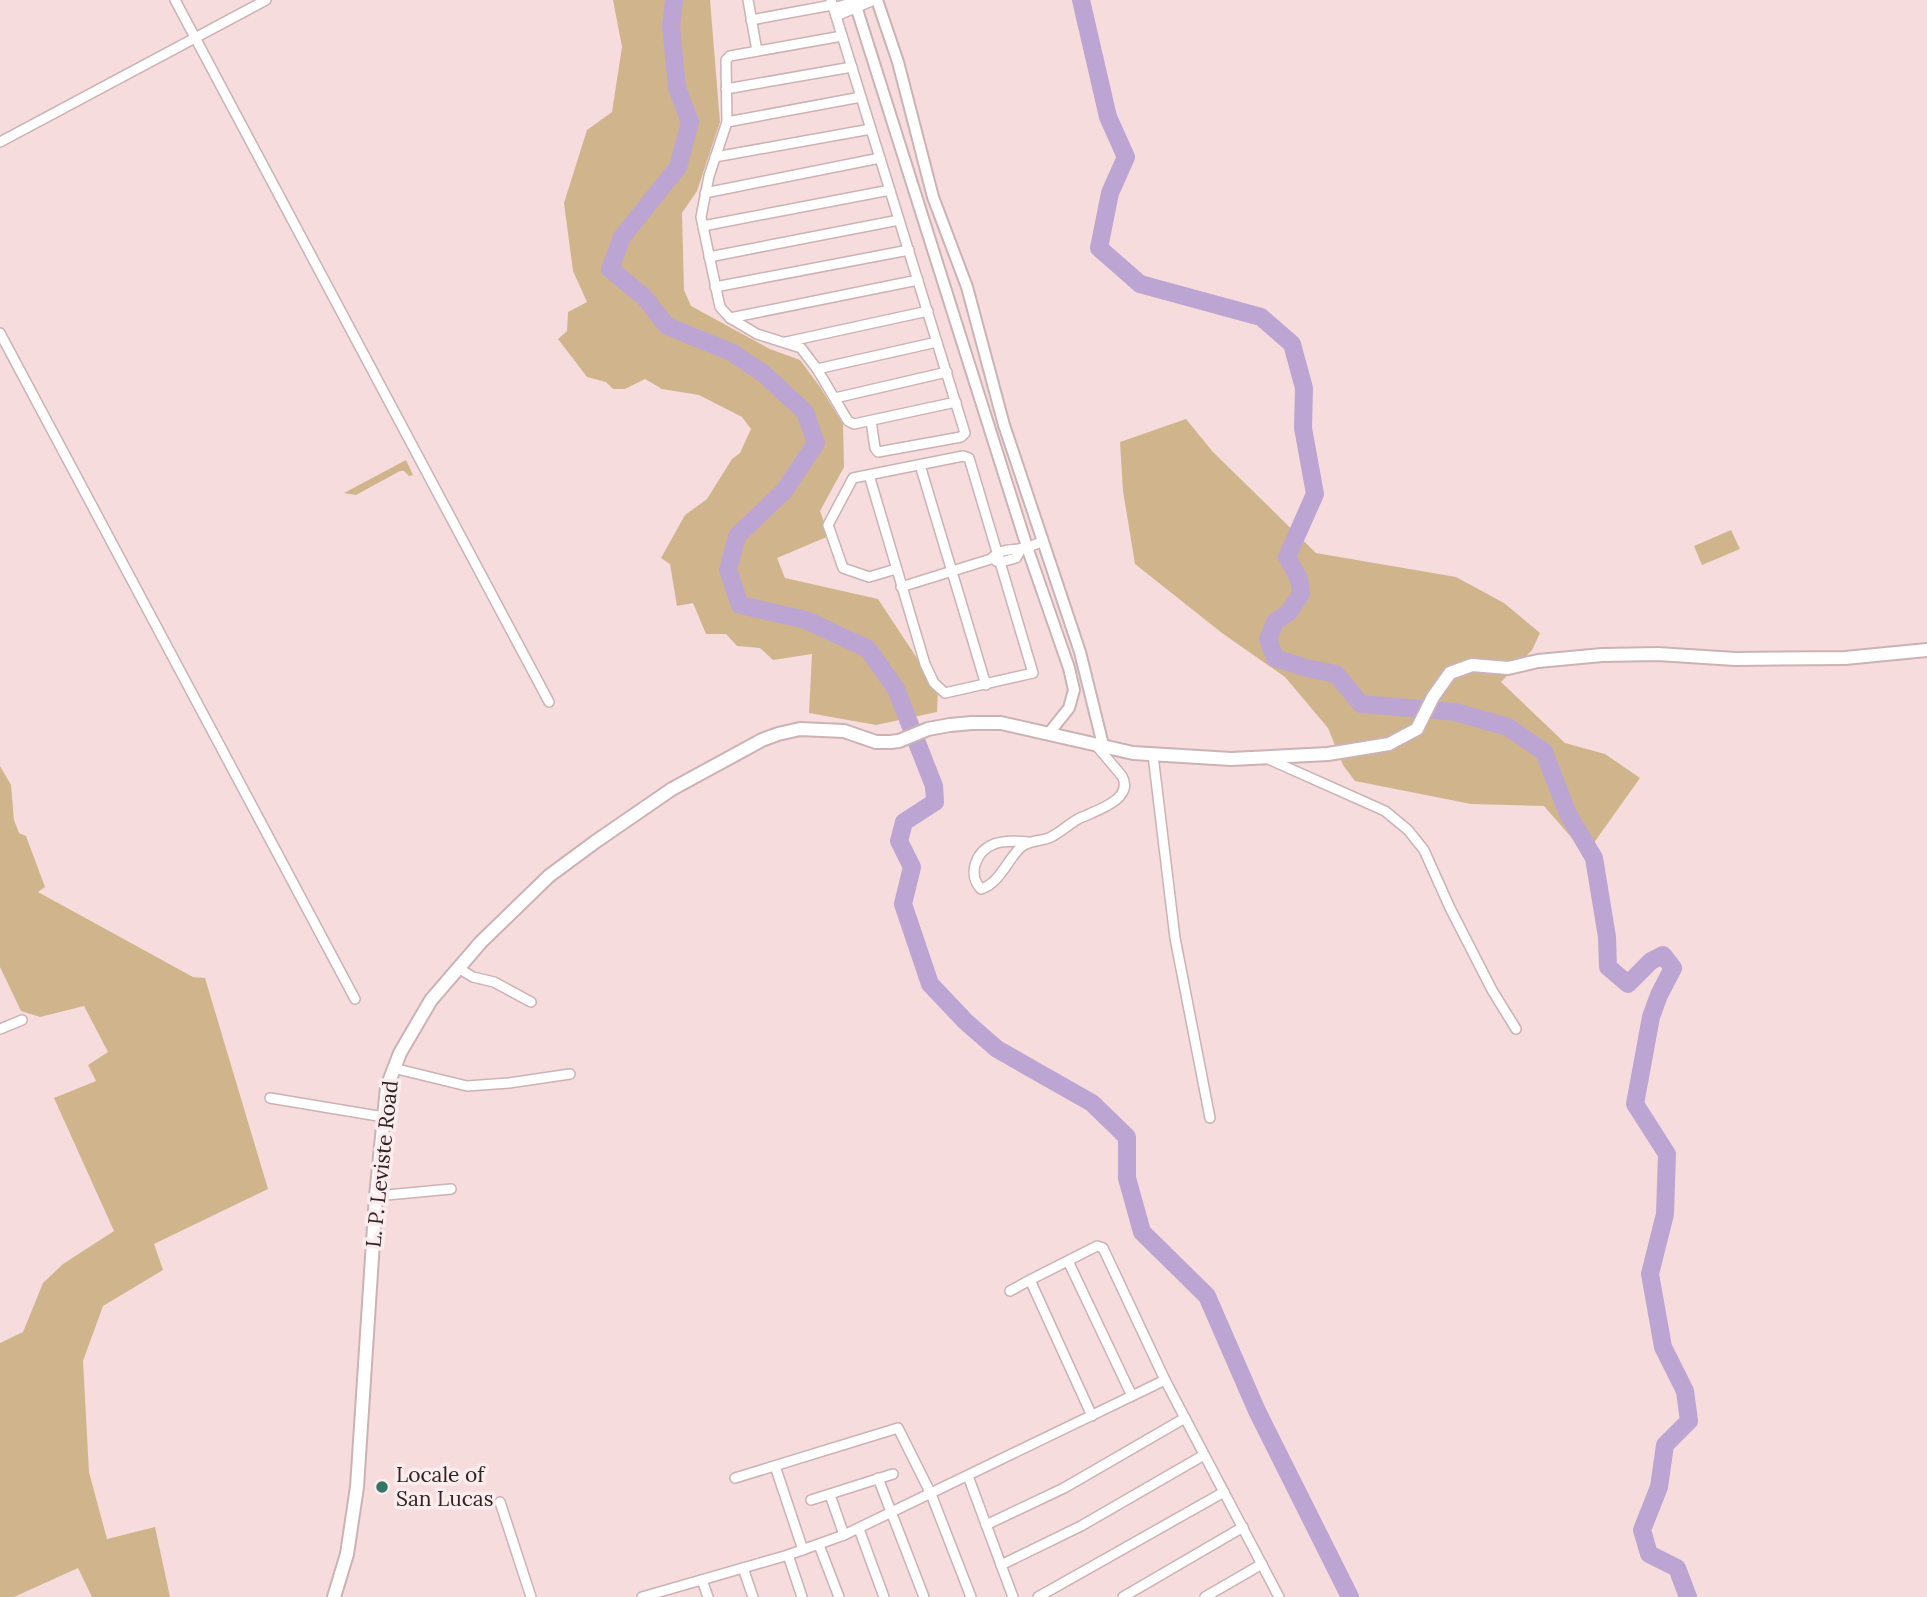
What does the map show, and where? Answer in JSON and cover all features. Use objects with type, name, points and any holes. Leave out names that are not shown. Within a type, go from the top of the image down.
[{"type":"main road","name":"L. P. Leviste Road","points":[[334,1597],[347,1555],[357,1487],[376,1196],[384,1116],[393,1068],[431,1000],[458,968],[549,876],[672,789],[762,740],[800,729],[844,731],[876,742],[890,742],[928,729],[1001,723],[1133,753],[1153,755],[1231,759],[1328,754],[1389,744],[1416,729],[1450,673],[1472,665],[1508,668],[1602,655],[1658,654],[1735,659],[1844,658],[1927,650]]},
{"type":"street","points":[[175,0],[549,702]]},
{"type":"street","points":[[0,142],[266,0]]},
{"type":"street","points":[[748,0],[757,51]]},
{"type":"street","points":[[855,3],[868,0]]},
{"type":"street","points":[[751,20],[876,0],[898,62],[933,197],[967,287],[1004,425],[1090,687],[1098,744],[1124,780],[1123,792],[1115,800],[1054,835],[1028,842],[998,843],[984,850],[976,860],[973,871],[978,887],[981,889],[990,885],[1028,842]]},
{"type":"street","points":[[855,3],[1024,548],[1074,690],[1069,708],[1049,733]]},
{"type":"street","points":[[833,7],[965,431],[961,437],[878,452],[871,421]]},
{"type":"street","points":[[842,36],[730,56],[726,60],[727,122],[705,193],[701,217],[720,307],[730,318],[757,334],[801,348],[851,423],[857,424],[956,402]]},
{"type":"street","points":[[726,89],[852,68]]},
{"type":"street","points":[[727,122],[861,97]]},
{"type":"street","points":[[715,157],[871,129]]},
{"type":"street","points":[[705,193],[880,158]]},
{"type":"street","points":[[703,226],[890,190]]},
{"type":"street","points":[[709,257],[899,220]]},
{"type":"street","points":[[715,287],[909,250]]},
{"type":"street","points":[[730,318],[918,280]]},
{"type":"street","points":[[784,342],[928,311]]},
{"type":"street","points":[[0,333],[355,999]]},
{"type":"street","points":[[817,369],[937,342]]},
{"type":"street","points":[[835,398],[947,372]]},
{"type":"street","points":[[869,475],[925,664],[934,683],[945,693],[1030,676],[1034,671],[1001,562],[994,555],[969,458],[963,456],[853,478],[828,525],[843,568],[869,577],[896,569]]},
{"type":"street","points":[[920,465],[986,685]]},
{"type":"street","points":[[901,586],[952,571],[1009,548],[1024,548],[1043,541]]},
{"type":"street","points":[[1001,562],[1016,558],[1024,548]]},
{"type":"street","points":[[1074,690],[1090,687]]},
{"type":"street","points":[[1153,755],[1175,938],[1210,1118]]},
{"type":"street","points":[[1265,758],[1385,811],[1408,830],[1424,850],[1456,919],[1516,1029]]},
{"type":"street","points":[[458,968],[473,977],[494,982],[531,1002]]},
{"type":"street","points":[[0,1029],[22,1020]]},
{"type":"street","points":[[393,1068],[467,1086],[570,1074]]},
{"type":"street","points":[[270,1098],[384,1116]]},
{"type":"street","points":[[376,1196],[451,1189]]},
{"type":"street","points":[[1010,1290],[1097,1246],[1103,1248],[1165,1380],[1279,1597]]},
{"type":"street","points":[[1068,1261],[1132,1396]]},
{"type":"street","points":[[1030,1280],[1092,1416]]},
{"type":"street","points":[[642,1597],[788,1555],[859,1529],[1165,1380]]},
{"type":"street","points":[[986,1525],[1064,1488],[1185,1418]]},
{"type":"street","points":[[734,1478],[898,1428],[931,1494],[971,1597]]},
{"type":"street","points":[[1001,1565],[1081,1526],[1204,1455]]},
{"type":"street","points":[[775,1466],[803,1550]]},
{"type":"street","points":[[811,1500],[892,1474]]},
{"type":"street","points":[[968,1476],[1013,1597]]},
{"type":"street","points":[[878,1478],[924,1597]]},
{"type":"street","points":[[1038,1597],[1224,1492]]},
{"type":"street","points":[[830,1495],[844,1535]]},
{"type":"street","points":[[500,1502],[531,1597]]},
{"type":"street","points":[[1123,1597],[1243,1527]]},
{"type":"street","points":[[859,1529],[884,1597]]},
{"type":"street","points":[[819,1545],[839,1597]]},
{"type":"street","points":[[788,1555],[802,1597]]},
{"type":"street","points":[[1205,1597],[1262,1564]]},
{"type":"street","points":[[743,1568],[753,1597]]},
{"type":"street","points":[[702,1580],[708,1597]]},
{"type":"shaded area","points":[[613,0],[710,0],[720,122],[697,191],[682,213],[684,290],[691,306],[770,349],[800,360],[843,424],[844,467],[820,511],[829,536],[777,558],[785,578],[878,599],[938,690],[937,712],[876,725],[809,713],[812,654],[773,660],[760,648],[737,646],[726,634],[706,634],[693,603],[677,606],[670,564],[661,558],[685,515],[707,499],[732,459],[740,453],[751,429],[742,417],[699,395],[662,389],[645,379],[625,389],[613,389],[606,382],[587,377],[558,339],[567,331],[568,312],[587,302],[573,271],[564,203],[587,130],[612,112],[622,47]]},
{"type":"shaded area","points":[[1186,419],[1213,452],[1316,553],[1456,577],[1504,603],[1540,633],[1532,650],[1501,682],[1565,743],[1605,754],[1640,778],[1586,854],[1544,806],[1471,804],[1355,781],[1343,765],[1328,728],[1285,677],[1222,633],[1135,564],[1123,491],[1120,442]]},
{"type":"shaded area","points":[[406,460],[413,475],[409,476],[400,471],[356,495],[344,493]]},
{"type":"shaded area","points":[[1731,530],[1740,549],[1702,565],[1694,546]]},
{"type":"shaded area","points":[[0,766],[11,785],[14,820],[19,833],[26,836],[45,887],[38,892],[193,977],[205,978],[268,1189],[154,1244],[163,1270],[103,1306],[83,1361],[89,1472],[107,1539],[155,1527],[170,1597],[92,1597],[78,1568],[14,1597],[0,1597],[0,1343],[23,1332],[43,1283],[63,1264],[114,1231],[54,1098],[96,1081],[88,1065],[108,1052],[84,1006],[40,1017],[21,1011],[0,967]]},
{"type":"waterway","points":[[674,0],[671,26],[677,88],[690,122],[678,167],[622,237],[610,269],[644,297],[667,326],[731,352],[764,374],[805,412],[816,443],[784,491],[737,536],[728,570],[740,605],[806,620],[868,649],[896,689],[934,786],[935,802],[904,822],[899,841],[912,867],[903,904],[930,984],[966,1022],[997,1049],[1092,1103],[1127,1137],[1127,1178],[1142,1232],[1207,1296],[1257,1411],[1350,1597]]},
{"type":"waterway","points":[[1081,0],[1108,117],[1126,157],[1110,193],[1099,248],[1140,284],[1261,317],[1292,344],[1304,388],[1303,428],[1315,494],[1287,557],[1299,579],[1301,594],[1289,612],[1275,622],[1268,639],[1275,658],[1336,674],[1361,704],[1455,712],[1508,727],[1544,752],[1568,814],[1594,858],[1607,937],[1608,967],[1628,984],[1651,961],[1663,955],[1673,968],[1651,1017],[1635,1104],[1667,1154],[1665,1214],[1650,1274],[1663,1347],[1685,1391],[1689,1421],[1665,1445],[1659,1487],[1642,1530],[1649,1554],[1677,1568],[1688,1597]]},
{"type":"place","name":"Locale of San Lucas","points":[[382,1487]]}]
